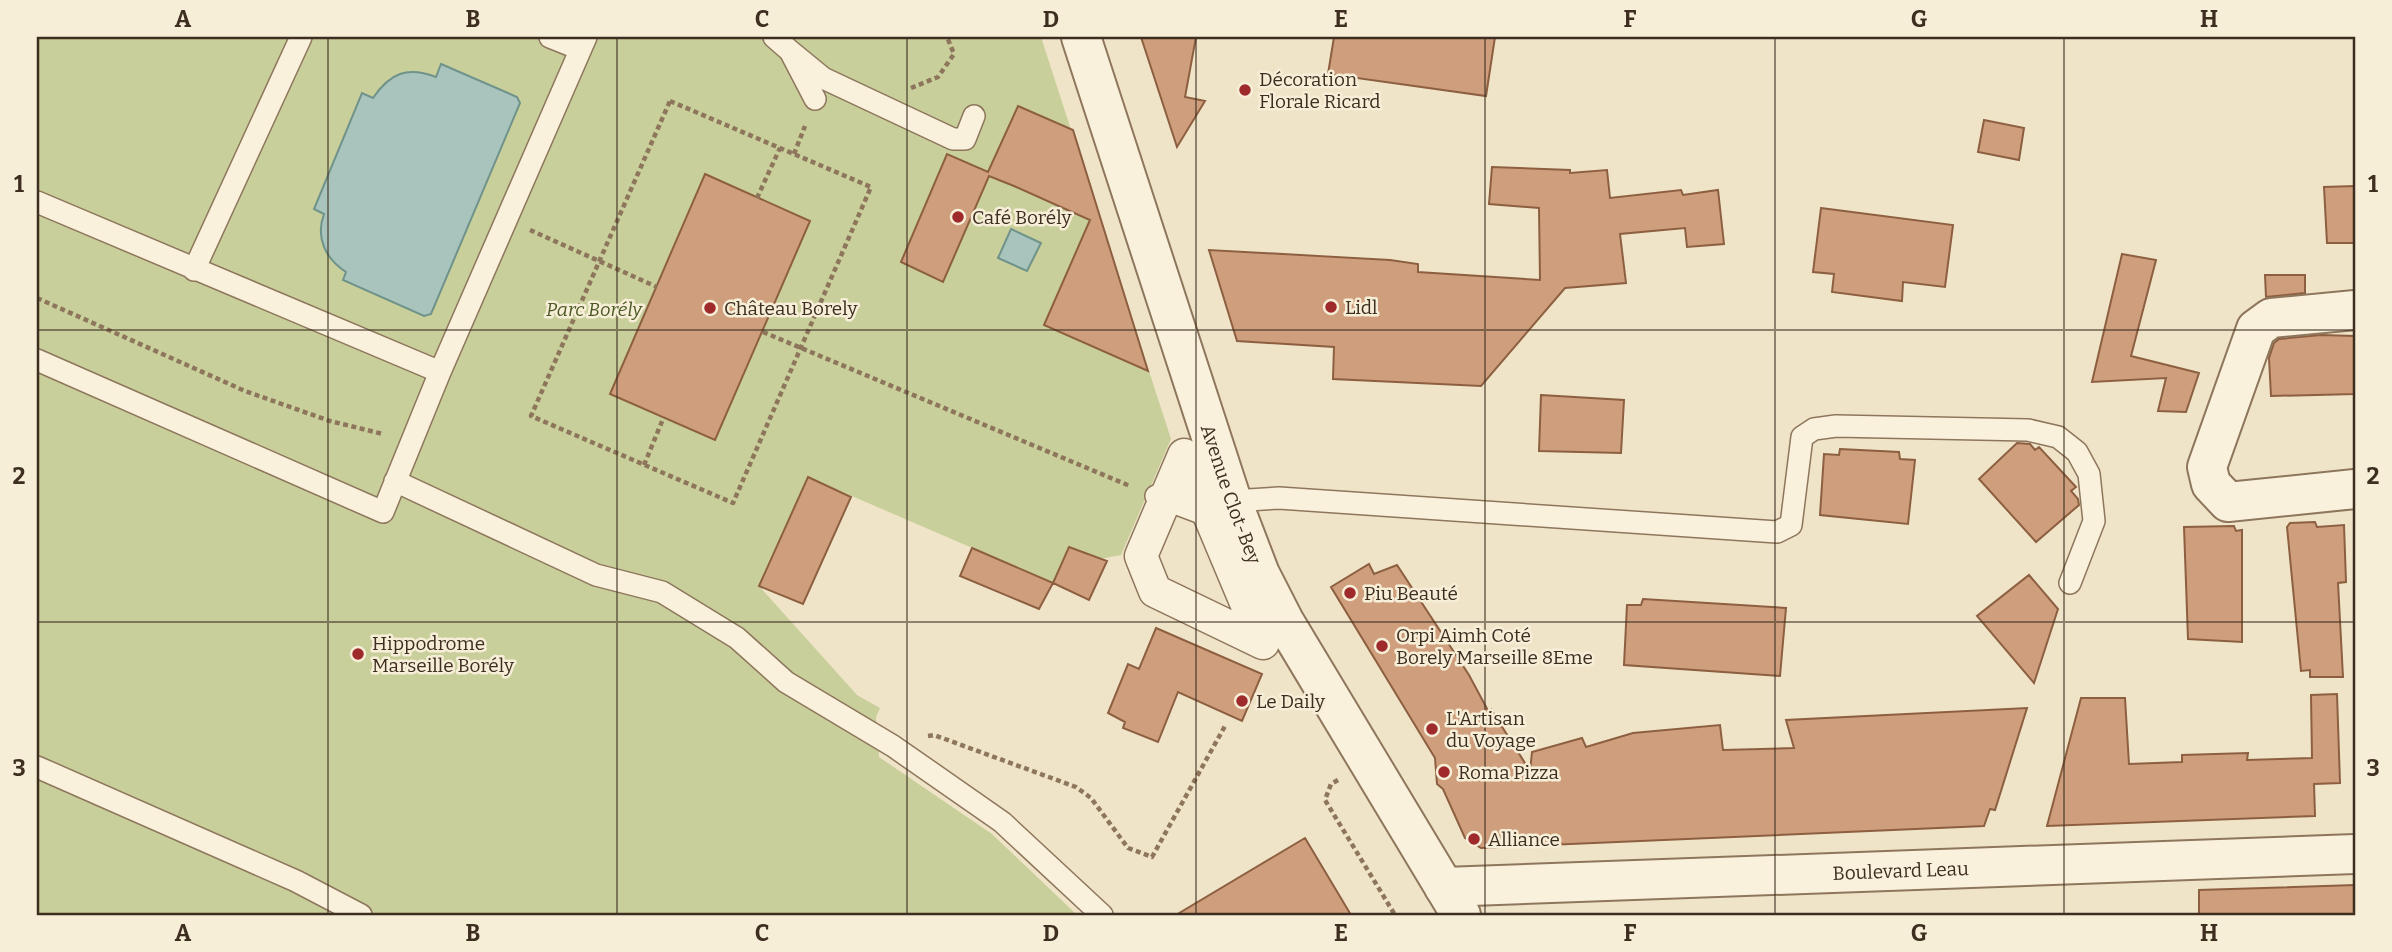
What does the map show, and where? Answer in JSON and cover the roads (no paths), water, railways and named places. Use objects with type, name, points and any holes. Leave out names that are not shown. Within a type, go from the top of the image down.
[{"type":"street","name":"Avenue Clot-Bey","points":[[1082,37],[1228,515],[1284,621],[1453,901]]},
{"type":"street","points":[[2355,310],[2271,318],[2256,329],[2207,467],[2211,484],[2228,502],[2355,489]]},
{"type":"street","points":[[1184,455],[1228,515],[1263,643],[1155,591],[1141,556],[1161,498],[1184,455]]},
{"type":"street","name":"Boulevard Leau","points":[[1453,901],[2355,854]]},
{"type":"lane","points":[[194,270],[301,37]]},
{"type":"lane","points":[[37,360],[383,512],[440,372],[583,43],[550,37]]},
{"type":"lane","points":[[782,44],[815,99]]},
{"type":"lane","points":[[782,44],[823,78],[878,107],[953,139],[965,139],[974,116]]},
{"type":"lane","points":[[37,202],[440,372]]},
{"type":"lane","points":[[1161,498],[1228,515],[1279,498],[1777,532],[1791,525],[1802,437],[1814,429],[1836,426],[2028,430],[2057,437],[2077,452],[2089,474],[2094,521],[2070,583]]},
{"type":"lane","points":[[395,481],[596,575],[663,592],[737,638],[786,682],[893,746],[1002,822],[1102,915]]},
{"type":"lane","points":[[37,767],[296,881],[361,915]]},
{"type":"water","points":[[441,64],[517,97],[520,103],[431,314],[424,316],[343,280],[346,272],[333,261],[324,247],[321,231],[324,214],[314,209],[362,93],[373,98],[393,77],[408,72],[436,77]]},
{"type":"water","points":[[1011,229],[1041,243],[1027,271],[998,258]]},
{"type":"place","name":"Décoration Florale Ricard","points":[[1245,90]]},
{"type":"place","name":"Café Borély","points":[[958,217]]},
{"type":"place","name":"Lidl","points":[[1331,307]]},
{"type":"place","name":"Château Borely","points":[[710,308]]},
{"type":"place","name":"Piu Beauté","points":[[1350,593]]},
{"type":"place","name":"Orpi Aimh Coté Borely Marseille 8Eme","points":[[1382,646]]},
{"type":"place","name":"Hippodrome Marseille Borély","points":[[358,654]]},
{"type":"place","name":"Le Daily","points":[[1242,701]]},
{"type":"place","name":"L'Artisan du Voyage","points":[[1432,729]]},
{"type":"place","name":"Roma Pizza","points":[[1444,772]]},
{"type":"place","name":"Alliance","points":[[1474,839]]},
{"type":"park label","name":"Parc Borély","points":[[594,309]]}]
